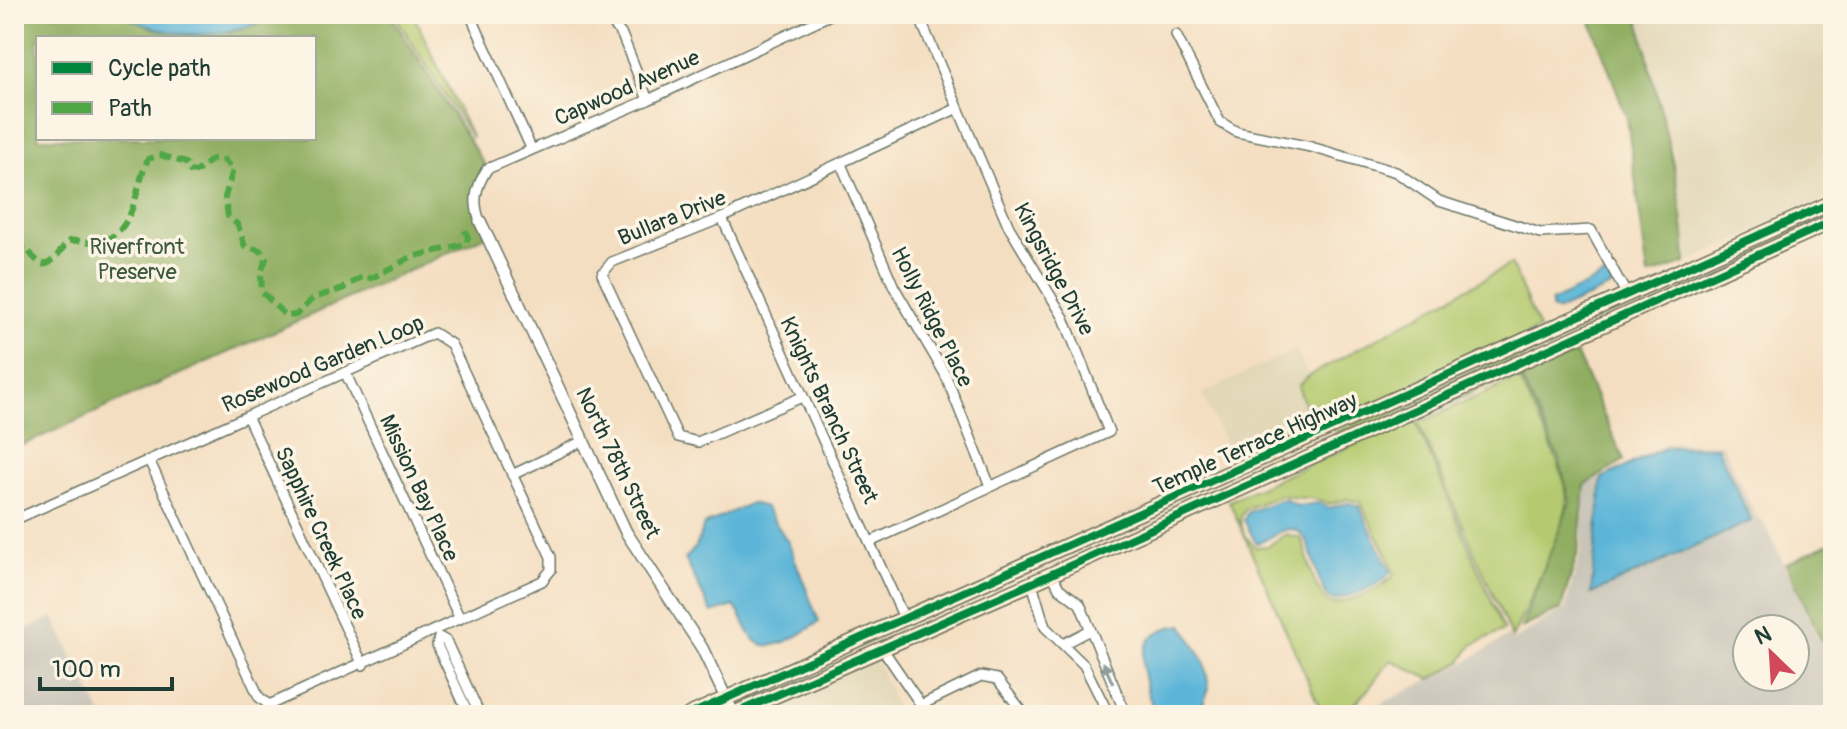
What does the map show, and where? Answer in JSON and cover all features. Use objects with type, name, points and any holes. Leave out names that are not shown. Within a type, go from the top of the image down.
[{"type":"main road","name":"Temple Terrace Highway","points":[[689,715],[1268,458],[1833,202]]},
{"type":"main road","name":"Temple Terrace Highway","points":[[733,715],[1833,221]]},
{"type":"main road","points":[[1546,332],[1553,349]]},
{"type":"main road","points":[[1268,458],[1276,473]]},
{"type":"main road","points":[[1032,583],[1036,572],[1092,545],[1117,525]]},
{"type":"main road","points":[[904,618],[912,635]]},
{"type":"street","points":[[470,14],[531,148]]},
{"type":"street","points":[[605,14],[622,35],[648,100]]},
{"type":"street","name":"Capwood Avenue","points":[[480,221],[475,207],[477,185],[487,169],[648,100],[832,14]]},
{"type":"street","name":"Kingsridge Drive","points":[[870,542],[1109,432],[1064,318],[1009,227],[918,14]]},
{"type":"street","points":[[1176,35],[1220,122],[1237,132],[1311,147],[1396,172],[1439,201],[1540,233],[1591,230],[1627,295]]},
{"type":"street","name":"Bullara Drive","points":[[802,397],[698,442],[678,437],[602,274],[612,262],[722,218],[958,108]]},
{"type":"street","name":"Holly Ridge Place","points":[[841,164],[894,287],[945,374],[990,486]]},
{"type":"street","name":"Knights Branch Street","points":[[722,218],[904,618]]},
{"type":"street","name":"North 78th Street","points":[[480,221],[626,532],[702,648],[733,715]]},
{"type":"street","name":"Rosewood Garden Loop","points":[[14,520],[427,335],[441,335],[451,344],[551,557],[547,576],[460,619]]},
{"type":"street","name":"Mission Bay Place","points":[[345,372],[460,619]]},
{"type":"street","name":"Sapphire Creek Place","points":[[247,416],[363,665]]},
{"type":"street","points":[[512,475],[583,441]]},
{"type":"street","points":[[149,460],[264,702],[277,705],[437,634],[460,619]]},
{"type":"street","points":[[1052,574],[1059,588],[1080,604],[1126,715]]},
{"type":"street","points":[[1032,583],[1045,627],[1097,685],[1109,715]]},
{"type":"street","points":[[1063,644],[1090,630]]},
{"type":"street","points":[[437,634],[446,641],[469,715]]},
{"type":"street","points":[[882,648],[922,710],[981,676],[997,679],[1025,715]]},
{"type":"street","points":[[465,695],[480,715]]},
{"type":"shaded area","points":[[1638,14],[1833,14],[1833,123],[1827,124],[1823,137],[1833,168],[1833,196],[1686,263],[1675,156]]},
{"type":"shaded area","points":[[1296,349],[1309,376],[1298,386],[1311,422],[1329,416],[1332,423],[1236,467],[1202,394]]},
{"type":"shaded area","points":[[1668,443],[1722,444],[1755,515],[1765,524],[1807,613],[1731,613],[1731,693],[1811,693],[1811,622],[1833,669],[1833,715],[1358,715],[1461,665],[1508,636],[1512,641],[1565,609],[1581,551],[1586,485]]},
{"type":"shaded area","points":[[53,617],[102,715],[14,715],[14,635]]},
{"type":"shaded area","points":[[876,660],[900,715],[755,715],[760,710]]},
{"type":"green space","name":"Riverfront Preserve","points":[[14,14],[119,14],[153,28],[189,36],[236,31],[287,14],[390,14],[487,169],[475,207],[486,236],[14,449]]},
{"type":"green space","points":[[394,14],[413,14],[472,138]]},
{"type":"green space","points":[[1588,14],[1638,14],[1667,137],[1680,199],[1686,263],[1648,276],[1627,118]]},
{"type":"green space","points":[[1511,264],[1539,329],[1332,423],[1329,416],[1311,422],[1298,386],[1309,376]]},
{"type":"green space","points":[[1544,338],[1547,346],[1339,439],[1336,432]]},
{"type":"green space","points":[[1557,353],[1415,420],[1504,630],[1472,645],[1461,662],[1430,679],[1391,660],[1355,703],[1346,710],[1323,715],[1229,501]],"holes":[[[1281,495],[1329,504],[1348,499],[1360,502],[1387,554],[1394,575],[1366,594],[1332,604],[1315,583],[1301,538],[1286,534],[1268,546],[1255,547],[1244,535],[1240,519],[1245,509]]]},
{"type":"green space","points":[[1576,353],[1624,460],[1585,485],[1578,551],[1561,609],[1521,628],[1570,502],[1559,459],[1521,378]]},
{"type":"green space","points":[[1519,378],[1555,456],[1567,500],[1553,546],[1512,638],[1418,423]]},
{"type":"green space","points":[[1833,541],[1833,665],[1811,613],[1786,564]]},
{"type":"water","points":[[119,14],[287,14],[222,32],[184,34],[143,24]]},
{"type":"water","points":[[1606,275],[1613,283],[1611,287],[1557,311],[1551,309],[1551,302]]},
{"type":"water","points":[[1667,447],[1717,447],[1751,521],[1591,594],[1602,478]]},
{"type":"water","points":[[1283,499],[1298,506],[1319,503],[1328,508],[1349,503],[1359,506],[1391,572],[1372,586],[1333,600],[1321,583],[1305,538],[1298,531],[1285,530],[1256,543],[1244,520],[1248,512]]},
{"type":"water","points":[[751,503],[765,507],[788,542],[819,622],[778,644],[761,644],[754,639],[734,606],[712,613],[685,559],[696,547],[704,525]]},
{"type":"water","points":[[1183,625],[1204,661],[1209,689],[1198,715],[1156,715],[1143,672],[1146,646],[1153,636],[1165,629]]},
{"type":"marked path","points":[[14,248],[26,247],[39,263],[44,264],[53,260],[69,241],[98,242],[113,235],[129,217],[148,159],[160,155],[186,163],[190,171],[196,172],[212,159],[224,160],[233,170],[225,197],[228,216],[238,225],[245,247],[260,250],[266,259],[261,273],[262,292],[286,316],[296,315],[313,298],[342,289],[362,277],[372,278],[411,257],[466,244],[468,237],[463,226]]},
{"type":"cycle path","points":[[689,715],[1833,202]]},
{"type":"cycle path","points":[[731,715],[1032,583],[1833,221]]}]
